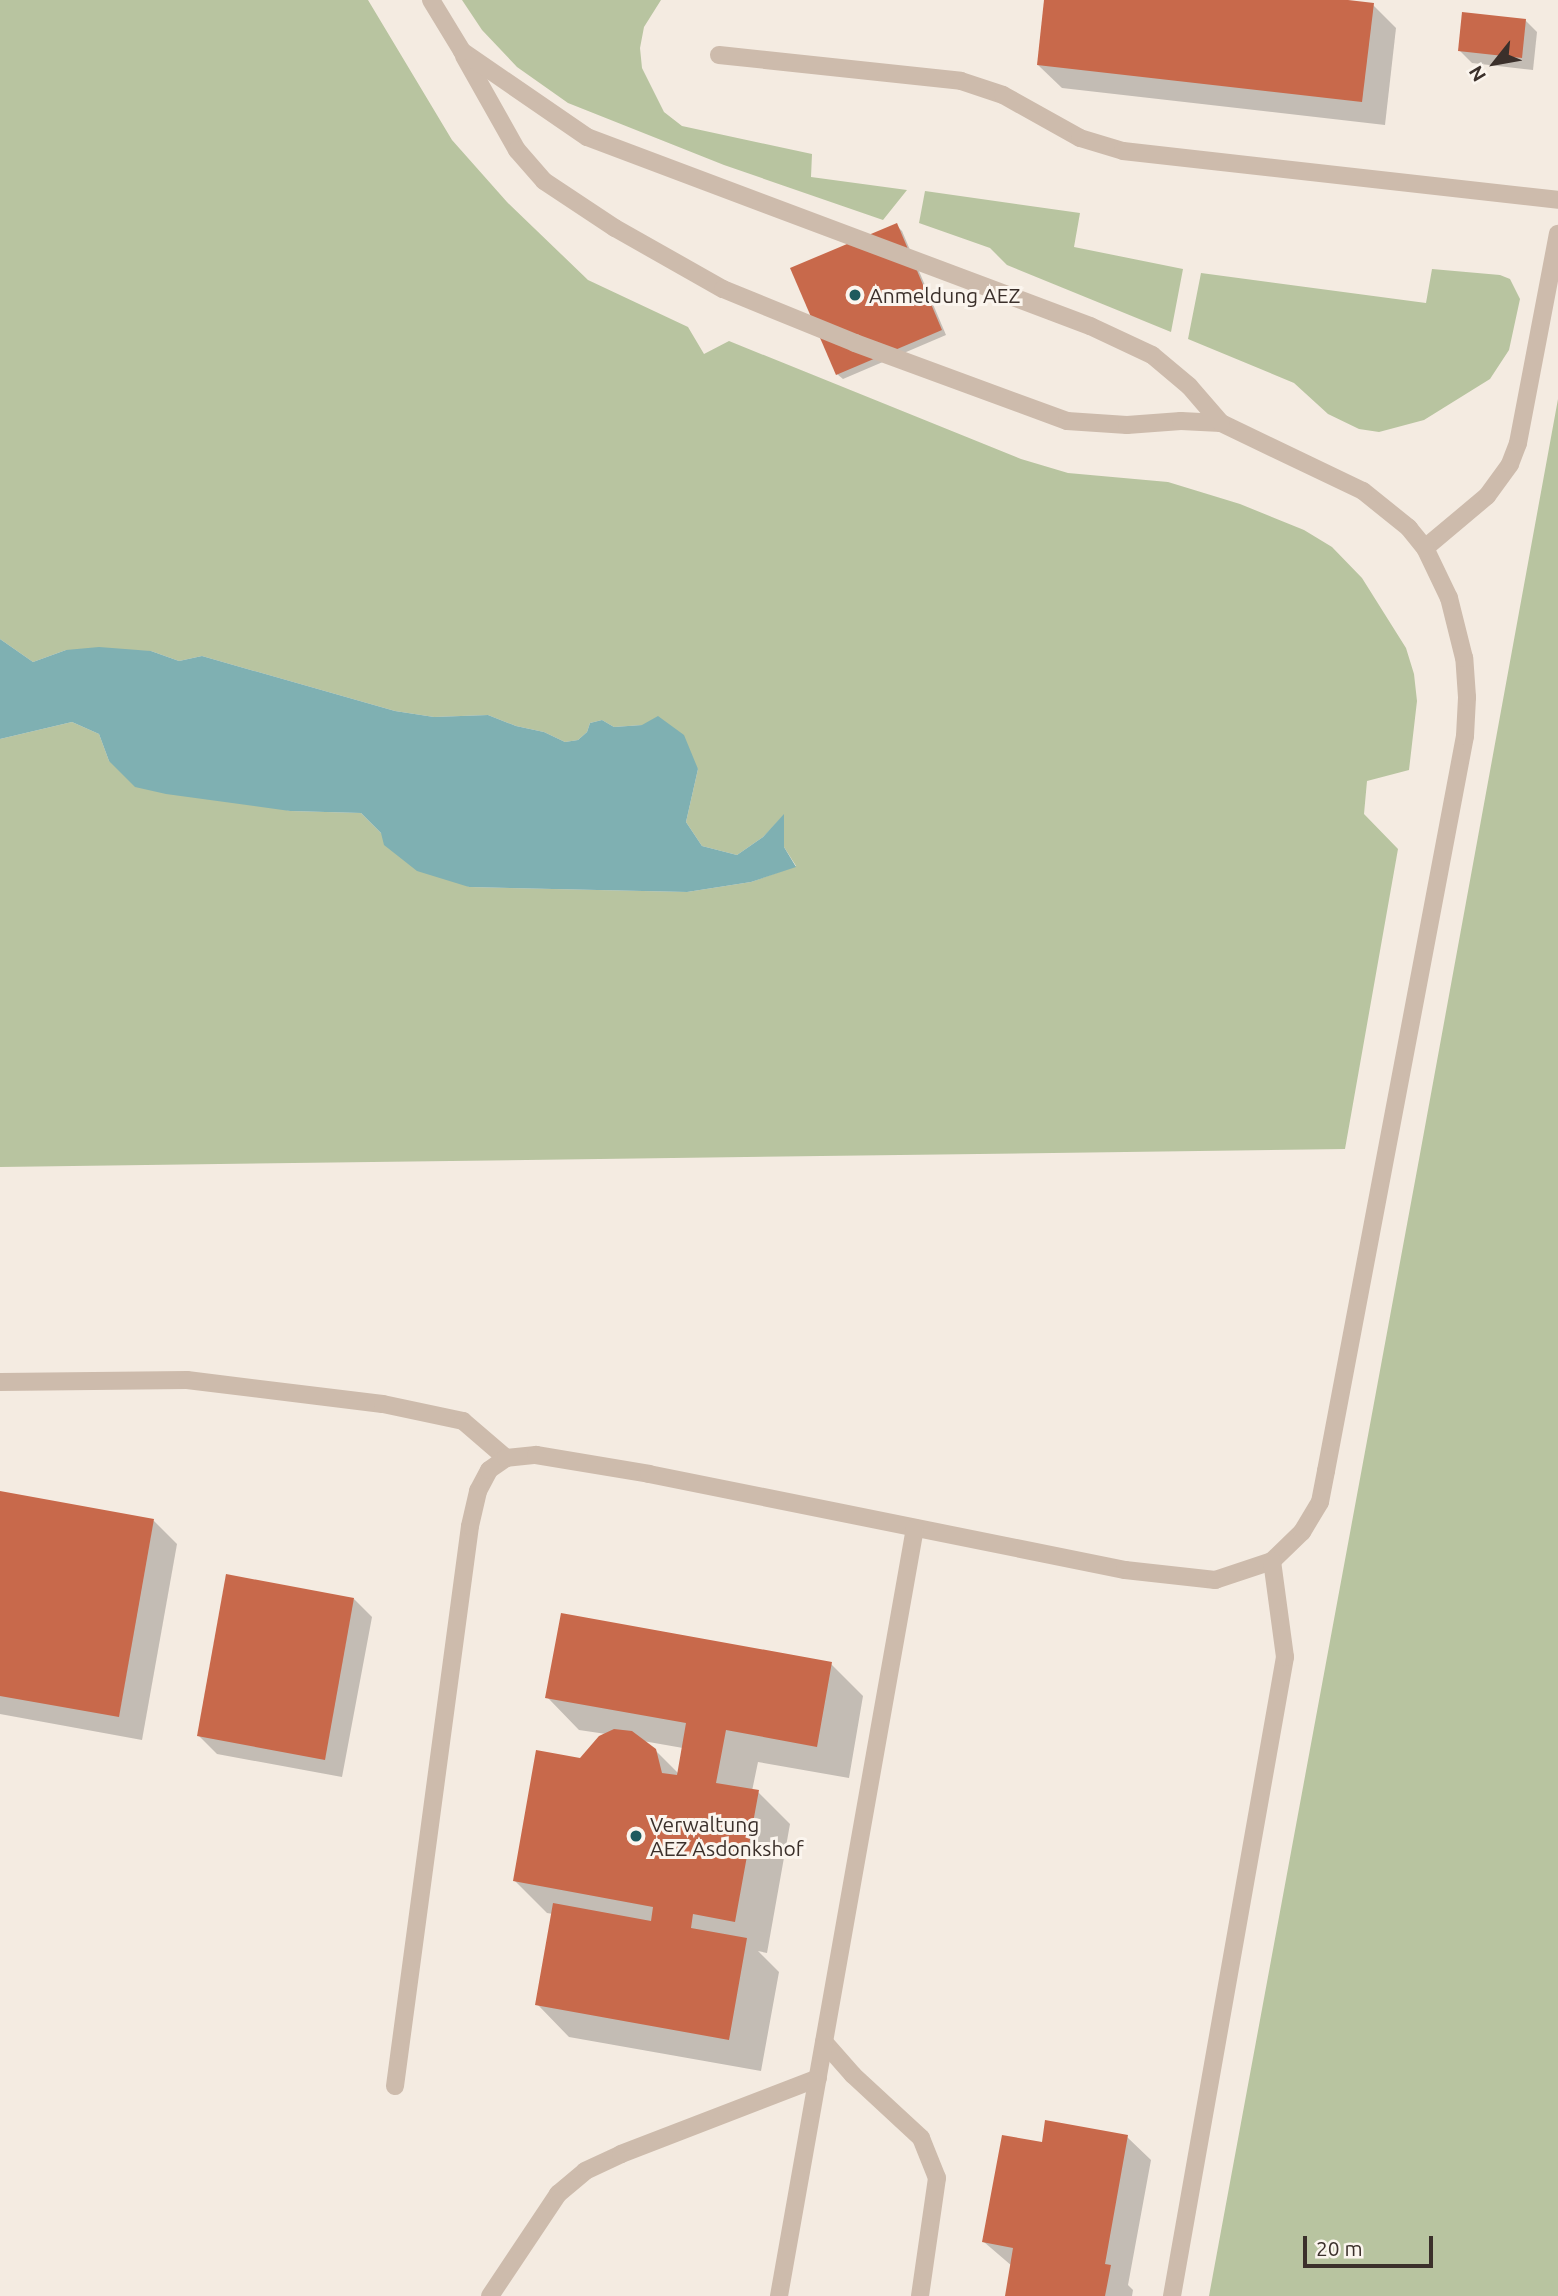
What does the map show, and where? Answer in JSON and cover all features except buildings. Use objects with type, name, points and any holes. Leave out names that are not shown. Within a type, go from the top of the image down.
[{"type":"street","points":[[431,0],[517,150],[544,181],[615,228],[723,289],[855,344],[1067,421],[1127,425],[1181,421],[1222,423]]},
{"type":"street","points":[[395,2086],[470,1526],[478,1491],[489,1470],[506,1458],[536,1455],[649,1474],[1125,1570],[1215,1580],[1272,1561],[1302,1532],[1320,1502],[1465,736],[1467,696],[1464,658],[1448,598],[1424,548],[1409,528],[1363,491],[1222,423],[1189,386],[1152,355],[1066,316],[587,137],[462,51]]},
{"type":"street","points":[[719,55],[961,81],[1003,95],[1080,138],[1124,151],[1558,200]]},
{"type":"street","points":[[1424,548],[1487,496],[1510,464],[1518,443],[1558,234]]},
{"type":"street","points":[[0,1382],[187,1380],[383,1404],[463,1421],[506,1458]]},
{"type":"street","points":[[779,2296],[915,1528]]},
{"type":"street","points":[[1172,2296],[1285,1657],[1272,1561]]},
{"type":"street","points":[[824,2042],[853,2076],[921,2138],[937,2179],[919,2296]]},
{"type":"street","points":[[490,2296],[558,2194],[585,2171],[621,2154],[818,2078]]},
{"type":"green space","points":[[0,0],[368,0],[452,140],[507,202],[588,280],[688,327],[704,354],[729,341],[1021,459],[1068,473],[1168,482],[1240,504],[1304,530],[1332,547],[1362,578],[1406,648],[1414,674],[1417,701],[1409,770],[1367,781],[1364,814],[1398,849],[1345,1149],[0,1167],[0,739],[72,722],[99,734],[109,761],[290,811],[361,813],[381,833],[469,887],[687,892],[751,882],[796,866],[784,847],[784,815],[763,837],[737,855],[702,846],[686,822],[698,769],[642,725],[614,727],[602,720],[590,723],[587,732],[578,740],[565,742],[544,732],[516,726],[488,715],[434,717],[395,711],[202,656],[179,661],[151,651],[66,650],[33,662],[0,639]]},
{"type":"green space","points":[[462,0],[661,0],[644,27],[640,48],[642,68],[664,112],[682,126],[812,154],[811,177],[907,190],[883,220],[724,165],[568,103],[517,67],[482,30]]},
{"type":"green space","points":[[925,191],[1080,213],[1074,247],[1183,269],[1171,332],[1007,265],[990,248],[919,223]]},
{"type":"green space","points":[[1432,269],[1500,275],[1510,279],[1520,299],[1509,350],[1490,379],[1424,420],[1379,432],[1359,429],[1328,414],[1294,383],[1188,339],[1201,273],[1426,303]]},
{"type":"green space","points":[[1558,399],[1558,2296],[1209,2296],[1420,1154]]},
{"type":"water","points":[[0,639],[33,662],[66,650],[99,647],[151,651],[179,661],[202,656],[395,711],[434,717],[488,715],[516,726],[544,732],[565,742],[578,740],[587,732],[590,723],[602,720],[614,727],[642,725],[658,716],[684,735],[698,769],[686,822],[702,846],[737,855],[763,837],[784,814],[784,847],[796,867],[751,882],[687,892],[469,887],[417,871],[384,845],[381,833],[361,813],[290,811],[166,794],[135,787],[109,761],[99,734],[72,722],[0,739]]},
{"type":"place","name":"Anmeldung AEZ","points":[[855,295]]},
{"type":"place","name":"Verwaltung AEZ Asdonkshof","points":[[636,1836]]}]
